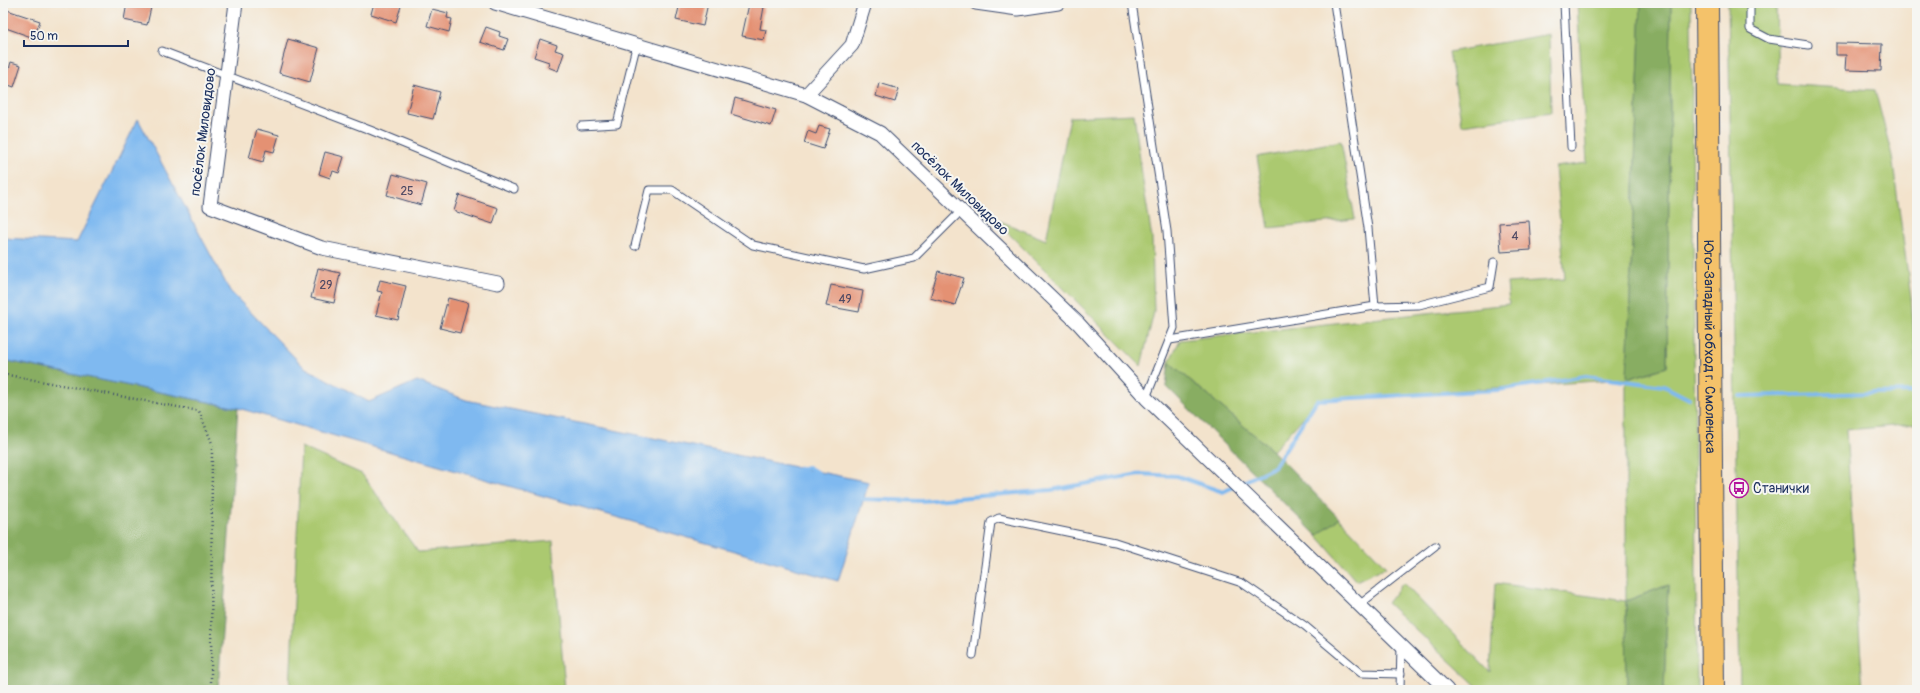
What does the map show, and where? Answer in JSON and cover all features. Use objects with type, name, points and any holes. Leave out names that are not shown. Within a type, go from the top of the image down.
[{"type":"highway","name":"Юго-Западный обход г. Смоленска","points":[[1707,3],[1713,690]]},
{"type":"street","name":"посёлок Миловидово","points":[[236,3],[210,206],[322,248],[498,283]]},
{"type":"street","name":"посёлок Миловидово","points":[[495,3],[806,95],[880,133],[1078,323],[1146,398],[1447,690]]},
{"type":"street","points":[[806,95],[852,46],[865,3]]},
{"type":"street","points":[[976,3],[1018,9],[1058,3]]},
{"type":"lane","points":[[1132,3],[1167,231],[1174,328],[1146,398]]},
{"type":"lane","points":[[1334,3],[1367,221],[1375,306]]},
{"type":"lane","points":[[1564,3],[1571,147]]},
{"type":"lane","points":[[1750,3],[1750,29],[1769,39],[1808,45]]},
{"type":"lane","points":[[581,126],[617,124],[637,44]]},
{"type":"lane","points":[[162,51],[226,77],[370,130],[514,189]]},
{"type":"lane","points":[[634,246],[649,190],[672,190],[753,245],[864,269],[914,258],[961,211]]},
{"type":"lane","points":[[1170,340],[1375,306],[1419,305],[1490,287],[1494,262]]},
{"type":"lane","points":[[973,655],[991,522],[999,518],[1115,542],[1242,583],[1305,626],[1361,673],[1400,674]]},
{"type":"lane","points":[[1360,605],[1435,546]]},
{"type":"lane","points":[[1400,690],[1401,645]]},
{"type":"path","points":[[3,374],[199,411],[212,443],[211,690]]},
{"type":"green space","points":[[1577,3],[1641,3],[1627,379],[1667,367],[1671,3],[1691,3],[1697,690],[1664,690],[1668,585],[1626,601],[1626,379],[1319,400],[1273,451],[1169,362],[1180,340],[1509,304],[1507,283],[1565,279],[1555,167],[1587,163]]},
{"type":"green space","points":[[1641,3],[1671,3],[1667,367],[1627,379]]},
{"type":"green space","points":[[1728,3],[1776,3],[1778,84],[1875,90],[1892,156],[1911,298],[1917,381],[1917,424],[1846,430],[1863,690],[1740,690]]},
{"type":"green space","points":[[1549,34],[1551,112],[1462,125],[1449,52]]},
{"type":"green space","points":[[1134,114],[1152,238],[1154,312],[1141,366],[993,218],[1046,240],[1070,117]]},
{"type":"green space","points":[[1341,141],[1355,219],[1269,228],[1257,157]]},
{"type":"green space","points":[[3,360],[238,408],[218,690],[3,690]]},
{"type":"green space","points":[[1169,362],[1273,451],[1339,518],[1317,536],[1166,386]]},
{"type":"green space","points":[[301,447],[362,474],[418,552],[553,541],[565,690],[290,690]]},
{"type":"green space","points":[[1339,518],[1386,567],[1356,581],[1317,536]]},
{"type":"green space","points":[[1403,583],[1490,672],[1495,583],[1626,601],[1627,690],[1481,690],[1387,603]]},
{"type":"green space","points":[[1668,585],[1664,690],[1627,690],[1626,601]]},
{"type":"water","points":[[138,119],[230,291],[304,367],[369,402],[417,381],[466,400],[869,482],[838,581],[238,408],[3,360],[3,238],[77,242]]},
{"type":"building","points":[[127,3],[152,3],[147,25],[124,20]]},
{"type":"building","points":[[374,3],[402,3],[396,22],[371,14]]},
{"type":"building","points":[[680,3],[708,3],[703,26],[676,20]]},
{"type":"building","points":[[749,4],[764,7],[760,29],[766,30],[764,40],[742,36]]},
{"type":"building","points":[[432,9],[448,13],[447,18],[452,19],[449,32],[427,26]]},
{"type":"building","points":[[7,10],[40,21],[34,38],[3,27]]},
{"type":"building","points":[[486,27],[500,32],[499,36],[508,39],[504,50],[480,42]]},
{"type":"building","points":[[288,39],[319,48],[310,82],[279,73]]},
{"type":"building","points":[[540,39],[557,45],[555,50],[564,53],[558,71],[548,67],[549,62],[534,57]]},
{"type":"building","points":[[1836,43],[1882,44],[1881,71],[1845,70],[1846,55],[1836,55]]},
{"type":"building","points":[[11,62],[21,65],[14,87],[3,83],[3,67],[9,69]]},
{"type":"building","points":[[879,83],[899,89],[895,102],[876,96]]},
{"type":"building","points":[[414,85],[440,92],[433,119],[407,113]]},
{"type":"building","points":[[735,98],[776,110],[771,126],[731,114]]},
{"type":"building","points":[[819,126],[830,129],[823,149],[804,143],[808,131],[816,134]]},
{"type":"building","points":[[257,129],[279,135],[274,152],[266,150],[263,162],[249,158]]},
{"type":"building","points":[[325,152],[344,157],[339,173],[333,171],[330,178],[319,174]]},
{"type":"building","points":[[393,174],[427,184],[421,205],[387,195]]},
{"type":"building","points":[[459,195],[498,208],[493,224],[454,211]]},
{"type":"building","points":[[1529,221],[1531,250],[1501,252],[1499,223]]},
{"type":"building","points":[[318,268],[340,273],[334,303],[311,298]]},
{"type":"building","points":[[938,271],[964,278],[955,305],[930,298]]},
{"type":"building","points":[[380,280],[406,286],[398,320],[376,315],[382,292],[377,291]]},
{"type":"building","points":[[831,285],[863,291],[859,312],[826,306]]},
{"type":"building","points":[[448,298],[468,303],[460,333],[440,328]]},
{"type":"waterway","points":[[860,499],[922,501],[1051,490],[1139,474],[1177,476],[1223,492],[1274,467],[1317,400],[1498,390],[1586,376],[1664,386],[1689,399]]},
{"type":"waterway","points":[[1740,396],[1917,392]]},
{"type":"waterway","points":[[799,469],[808,467],[818,473]]},
{"type":"place","name":"Станички","points":[[1739,488]]}]
